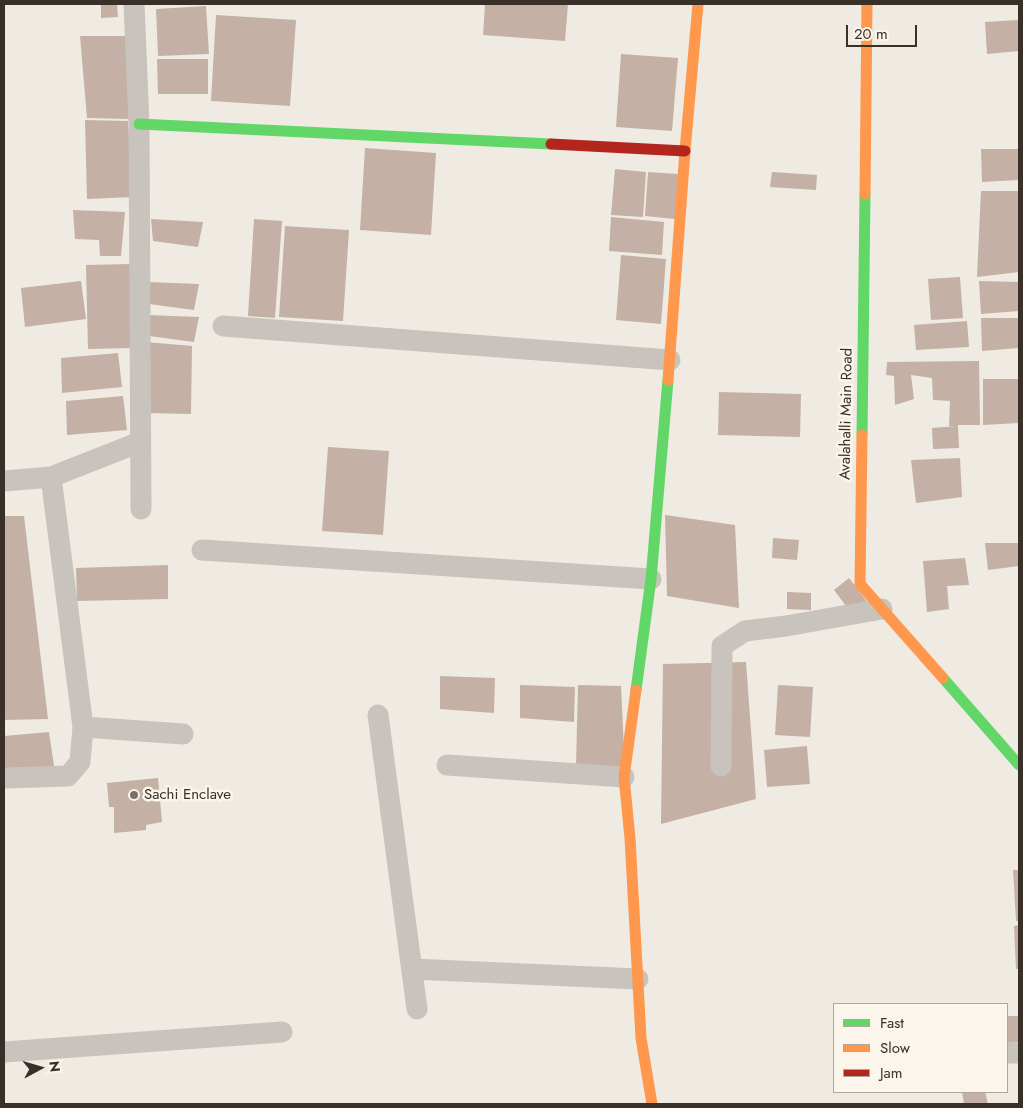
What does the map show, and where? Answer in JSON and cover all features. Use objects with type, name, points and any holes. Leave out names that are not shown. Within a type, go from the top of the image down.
[{"type":"street","points":[[134,4],[139,124],[141,509]]},
{"type":"street","points":[[652,1104],[641,1038],[630,838],[624,777],[651,579],[698,4]]},
{"type":"street","name":"Avalahalli Main Road","points":[[866,4],[860,584],[1019,765]]},
{"type":"street","points":[[139,124],[685,151]]},
{"type":"street","points":[[223,326],[670,360]]},
{"type":"street","points":[[4,481],[51,476],[140,442]]},
{"type":"street","points":[[4,778],[68,776],[80,762],[83,726],[51,476]]},
{"type":"street","points":[[202,550],[651,579]]},
{"type":"street","points":[[721,766],[722,646],[745,631],[786,626],[882,608]]},
{"type":"street","points":[[378,715],[417,1009]]},
{"type":"street","points":[[83,726],[183,734]]},
{"type":"street","points":[[447,765],[624,777]]},
{"type":"street","points":[[412,970],[638,979]]},
{"type":"street","points":[[4,1052],[282,1032]]},
{"type":"building","points":[[101,4],[117,4],[118,17],[101,18]]},
{"type":"building","points":[[485,4],[568,4],[565,41],[483,35]]},
{"type":"building","points":[[206,6],[209,54],[158,56],[156,9]]},
{"type":"building","points":[[216,15],[296,20],[290,106],[211,101]]},
{"type":"building","points":[[1019,20],[1019,51],[987,54],[985,22]]},
{"type":"building","points":[[80,36],[126,36],[130,119],[87,118]]},
{"type":"building","points":[[621,54],[678,58],[672,131],[616,127]]},
{"type":"building","points":[[157,59],[208,59],[208,94],[158,94]]},
{"type":"building","points":[[85,120],[128,121],[133,197],[87,199]]},
{"type":"building","points":[[365,148],[436,153],[431,235],[360,230]]},
{"type":"building","points":[[981,149],[1019,149],[1019,180],[982,182]]},
{"type":"building","points":[[615,169],[646,172],[643,217],[611,215]]},
{"type":"building","points":[[648,172],[678,174],[675,219],[645,216]]},
{"type":"building","points":[[772,172],[817,175],[816,190],[770,187]]},
{"type":"building","points":[[981,191],[1019,191],[1019,272],[977,277]]},
{"type":"building","points":[[73,210],[125,212],[121,256],[100,256],[99,240],[75,239]]},
{"type":"building","points":[[611,217],[664,222],[662,255],[609,251]]},
{"type":"building","points":[[151,219],[203,222],[198,247],[153,241]]},
{"type":"building","points":[[254,219],[282,221],[275,318],[248,316]]},
{"type":"building","points":[[285,226],[349,230],[343,321],[279,317]]},
{"type":"building","points":[[621,255],[666,259],[661,324],[616,320]]},
{"type":"building","points":[[130,264],[134,348],[88,349],[86,265]]},
{"type":"building","points":[[960,277],[963,318],[931,320],[928,279]]},
{"type":"building","points":[[81,281],[86,319],[25,327],[21,288]]},
{"type":"building","points":[[979,281],[1019,282],[1019,311],[981,314]]},
{"type":"building","points":[[147,282],[199,284],[194,310],[149,304]]},
{"type":"building","points":[[147,315],[199,317],[194,342],[149,336]]},
{"type":"building","points":[[981,318],[1019,318],[1019,348],[982,351]]},
{"type":"building","points":[[967,321],[969,347],[916,350],[914,325]]},
{"type":"building","points":[[146,342],[192,346],[191,414],[145,413]]},
{"type":"building","points":[[118,353],[122,387],[62,393],[61,358]]},
{"type":"building","points":[[979,361],[980,425],[958,425],[959,448],[933,449],[932,428],[956,426],[949,426],[950,401],[933,400],[932,378],[911,375],[914,399],[895,405],[894,376],[886,375],[887,362]]},
{"type":"building","points":[[983,379],[1019,379],[1019,423],[983,425]]},
{"type":"building","points":[[719,392],[801,394],[800,437],[718,435]]},
{"type":"building","points":[[123,396],[127,430],[67,435],[66,401]]},
{"type":"building","points":[[328,447],[389,451],[383,535],[322,531]]},
{"type":"building","points":[[960,458],[962,497],[916,503],[911,460]]},
{"type":"building","points":[[665,515],[735,525],[739,608],[667,596]]},
{"type":"building","points":[[4,516],[24,516],[48,719],[4,720]]},
{"type":"building","points":[[773,538],[799,540],[797,560],[772,558]]},
{"type":"building","points":[[985,543],[1019,543],[1019,566],[988,570]]},
{"type":"building","points":[[965,558],[969,585],[947,586],[949,609],[927,612],[923,561]]},
{"type":"building","points":[[168,565],[168,599],[77,601],[76,568]]},
{"type":"building","points":[[849,578],[868,603],[852,614],[834,590]]},
{"type":"building","points":[[787,592],[811,593],[811,610],[787,609]]},
{"type":"building","points":[[746,662],[756,799],[661,824],[663,664]]},
{"type":"building","points":[[440,676],[495,678],[494,713],[440,709]]},
{"type":"building","points":[[520,685],[575,687],[574,722],[520,718]]},
{"type":"building","points":[[578,685],[621,686],[625,770],[576,765]]},
{"type":"building","points":[[778,685],[813,687],[810,737],[775,735]]},
{"type":"building","points":[[49,732],[54,766],[4,771],[4,736]]},
{"type":"building","points":[[807,746],[810,784],[767,787],[764,750]]},
{"type":"building","name":"Sachi Enclave","points":[[158,778],[162,822],[146,825],[146,830],[114,833],[114,807],[109,807],[107,783]]},
{"type":"building","points":[[1013,870],[1019,870],[1019,921],[1016,921]]},
{"type":"building","points":[[1019,925],[1019,969],[1016,969],[1014,926]]},
{"type":"building","points":[[1008,1016],[1019,1016],[1019,1042],[1008,1043]]},
{"type":"building","points":[[962,1093],[985,1093],[988,1104],[964,1104]]},
{"type":"traffic: fast","points":[[139,124],[551,144]]},
{"type":"traffic: fast","points":[[862,435],[865,194]]},
{"type":"traffic: fast","points":[[636,690],[651,579],[668,380]]},
{"type":"traffic: fast","points":[[943,678],[1019,765]]},
{"type":"traffic: slow","points":[[668,380],[698,4]]},
{"type":"traffic: slow","points":[[865,194],[867,4]]},
{"type":"traffic: slow","points":[[862,435],[860,584],[943,678]]},
{"type":"traffic: slow","points":[[636,690],[624,777],[630,838],[641,1038],[652,1104]]},
{"type":"traffic: jam","points":[[551,144],[685,151]]},
{"type":"place","name":"Sachi Enclave","points":[[134,795]]}]
